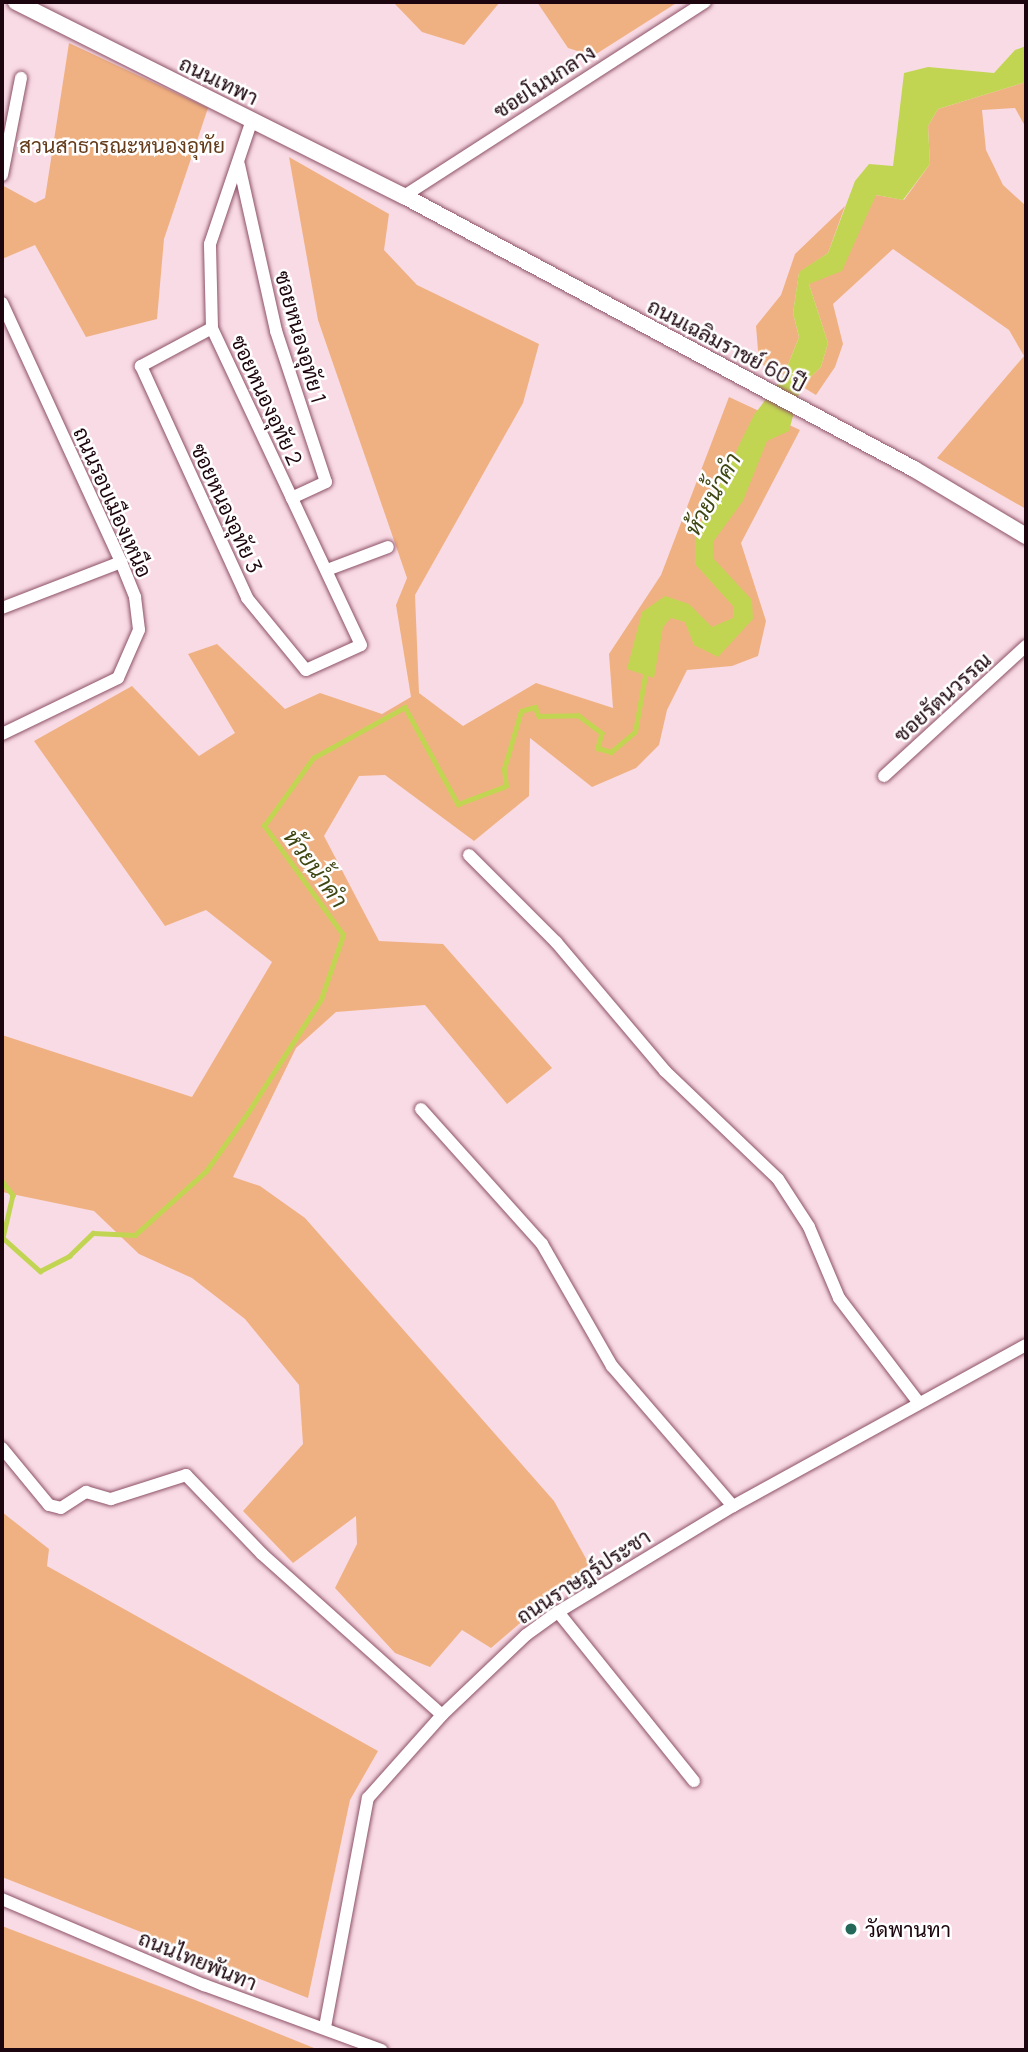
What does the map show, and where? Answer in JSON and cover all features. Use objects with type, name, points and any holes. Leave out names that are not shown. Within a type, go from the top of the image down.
[{"type":"street","name":"ซอยโนนกลาง","points":[[404,196],[705,2]]},
{"type":"street","name":"ถนนเทพา","points":[[21,3],[404,196]]},
{"type":"street","points":[[2,175],[21,78]]},
{"type":"street","name":"ซอยหนองอุทัย 2","points":[[253,120],[210,244],[212,328],[361,645]]},
{"type":"street","name":"ซอยหนองอุทัย 1","points":[[238,163],[276,331],[326,482],[292,498]]},
{"type":"street","name":"ถนนเฉลิมราชย์ 60 ปี","points":[[404,196],[765,389],[1026,536]]},
{"type":"street","name":"ถนนรอบเมืองเหนือ","points":[[2,303],[121,562],[135,597],[139,630],[118,678],[2,734]]},
{"type":"street","name":"ซอยหนองอุทัย 3","points":[[212,328],[141,366],[247,598],[306,670],[361,645]]},
{"type":"street","points":[[327,570],[388,547]]},
{"type":"street","points":[[2,608],[121,562]]},
{"type":"street","name":"ซอยรัตนวรรณ","points":[[884,776],[1026,646]]},
{"type":"street","points":[[469,855],[556,942],[665,1071],[778,1180],[809,1227],[839,1298],[919,1403]]},
{"type":"street","points":[[421,1109],[542,1244],[578,1317],[612,1366],[733,1506]]},
{"type":"street","name":"ถนนราษฎร์ประชา","points":[[326,2027],[368,1798],[442,1715],[526,1635],[558,1612],[733,1506],[1026,1345]]},
{"type":"street","points":[[2,1448],[49,1505],[61,1508],[86,1492],[111,1499],[186,1475],[262,1554],[442,1715]]},
{"type":"street","points":[[558,1612],[694,1781]]},
{"type":"street","name":"ถนนไทยพันทา","points":[[2,1899],[204,1985],[326,2027],[382,2050]]},
{"type":"green space","points":[[393,2],[500,2],[464,45],[422,32]]},
{"type":"green space","points":[[537,2],[678,2],[593,56],[568,48]]},
{"type":"green space","name":"สวนสาธารณะหนองอุทัย","points":[[69,43],[208,108],[164,239],[157,319],[86,337],[35,245],[2,259],[2,185],[35,203],[45,198]]},
{"type":"green space","points":[[1026,82],[1026,128],[1015,108],[982,110],[986,150],[1003,185],[1026,206],[1026,509],[937,458],[1024,356],[1009,330],[893,249],[833,304],[843,344],[835,367],[816,395],[801,386],[821,367],[828,343],[809,284],[876,195],[904,200],[930,164],[928,126],[938,109]]},
{"type":"green space","points":[[289,157],[389,214],[384,250],[417,285],[539,344],[523,403],[415,595],[419,693],[463,726],[536,683],[613,708],[609,654],[661,575],[729,397],[800,430],[741,543],[766,621],[758,656],[732,666],[687,670],[667,710],[659,745],[636,768],[592,787],[530,738],[529,796],[474,841],[385,775],[359,776],[324,836],[379,941],[443,944],[552,1068],[507,1104],[425,1005],[336,1012],[296,1048],[233,1177],[260,1186],[305,1218],[554,1501],[589,1564],[491,1648],[462,1630],[430,1667],[395,1653],[335,1588],[357,1544],[356,1516],[293,1563],[243,1511],[303,1444],[299,1385],[245,1319],[192,1278],[139,1254],[94,1211],[2,1192],[2,1035],[192,1097],[272,962],[206,910],[165,926],[34,741],[132,686],[199,756],[235,733],[188,654],[217,644],[285,709],[320,693],[382,714],[411,697],[396,605],[407,578],[318,320]]},
{"type":"green space","points":[[845,206],[828,253],[799,273],[793,313],[799,337],[784,375],[759,363],[756,326],[781,295],[795,254]]},
{"type":"green space","points":[[2,1512],[49,1549],[47,1566],[378,1751],[350,1800],[308,1998],[2,1877]]},
{"type":"green space","points":[[2,1926],[195,2000],[319,2050],[2,2050]]},
{"type":"shaded area","points":[[1026,46],[1026,82],[938,109],[928,126],[930,164],[903,200],[876,195],[842,271],[809,284],[828,343],[821,367],[801,386],[789,431],[767,441],[743,501],[713,542],[713,558],[752,600],[753,619],[718,657],[694,645],[685,622],[671,618],[663,627],[654,678],[627,669],[642,612],[665,596],[689,604],[712,627],[733,618],[733,606],[695,564],[695,535],[754,415],[784,375],[799,337],[793,313],[799,272],[828,253],[855,181],[869,164],[893,166],[904,73],[928,67],[994,73],[1015,50]]},
{"type":"waterway","name":"ห้วยน้ำคำ","points":[[2,1181],[13,1195],[3,1238],[40,1271],[69,1256],[93,1233],[135,1235],[206,1171],[247,1114],[321,999],[343,935],[264,826],[313,758],[405,707],[458,804],[506,786],[504,769],[521,711],[535,707],[539,716],[578,715],[602,733],[598,748],[611,752],[635,732],[646,670]]},
{"type":"place","name":"วัดพานทา","points":[[851,1929]]}]
